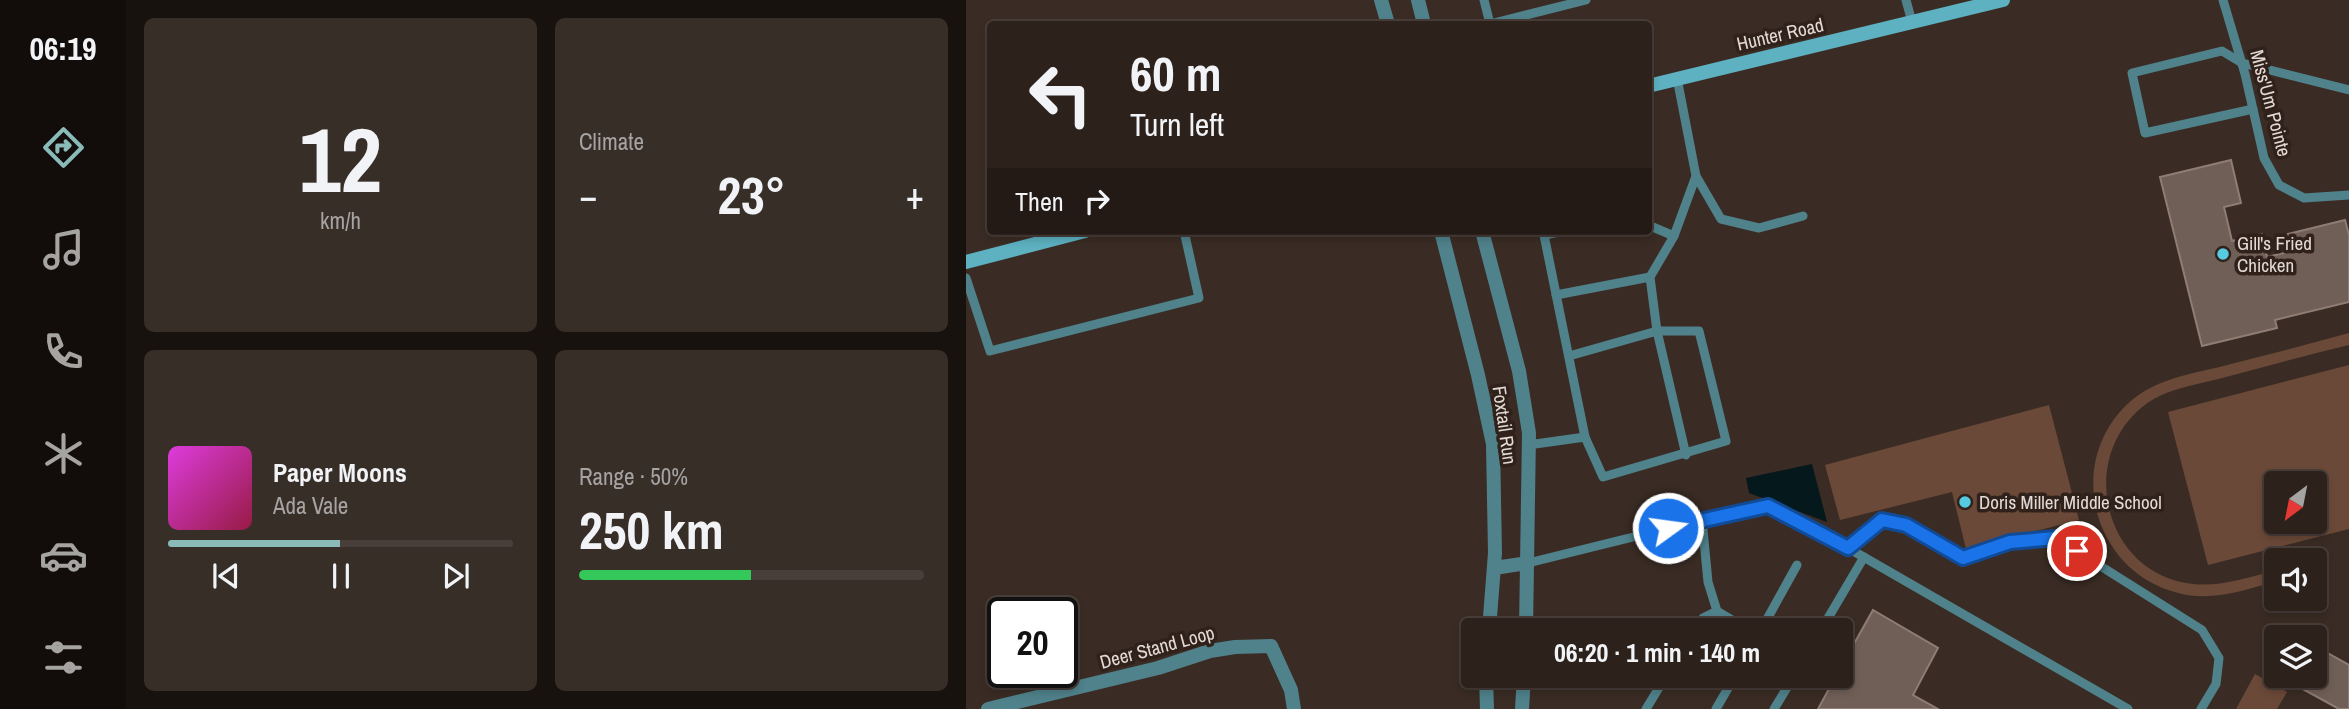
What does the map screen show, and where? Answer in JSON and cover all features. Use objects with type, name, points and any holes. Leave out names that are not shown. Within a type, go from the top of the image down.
[{"type":"main road","name":"Hunter Road","points":[[1652,85],[2003,0]]},
{"type":"main road","points":[[966,262],[1070,235]]},
{"type":"street","points":[[1381,0],[1387,21]]},
{"type":"street","points":[[1418,0],[1423,21]]},
{"type":"street","name":"Foxtail Run","points":[[1441,235],[1493,444],[1494,568],[1490,618]]},
{"type":"street","name":"Foxtail Run","points":[[1483,235],[1518,371],[1529,433],[1527,618]]},
{"type":"street","points":[[1494,568],[1528,562]]},
{"type":"street","name":"Deer Stand Loop","points":[[988,709],[1158,668],[1210,651],[1271,646],[1291,690],[1294,709]]},
{"type":"street","points":[[1486,688],[1487,709]]},
{"type":"street","points":[[1522,709],[1523,688]]},
{"type":"lane","points":[[1484,0],[1489,21]]},
{"type":"lane","points":[[1502,21],[1586,0]]},
{"type":"lane","points":[[1906,0],[1912,22]]},
{"type":"lane","name":"Miss'Um Pointe","points":[[2223,0],[2242,62],[2264,158],[2279,185],[2304,198],[2349,195]]},
{"type":"lane","points":[[2253,109],[2145,133],[2132,73],[2222,51],[2242,62],[2349,90]]},
{"type":"lane","points":[[1677,78],[1696,176],[1721,219],[1759,228],[1803,216]]},
{"type":"lane","points":[[1685,455],[1657,331],[1650,277],[1674,236],[1696,176]]},
{"type":"lane","points":[[1652,227],[1674,236]]},
{"type":"lane","points":[[966,278],[990,351],[1199,298],[1185,235]]},
{"type":"lane","points":[[1544,235],[1585,437],[1604,477],[1726,441],[1699,331],[1657,331],[1569,356]]},
{"type":"lane","points":[[1556,295],[1650,277]]},
{"type":"lane","points":[[1528,445],[1585,437]]},
{"type":"lane","points":[[1528,562],[1768,506],[1864,557],[2128,709]]},
{"type":"lane","points":[[1702,520],[1708,582],[1717,611],[1729,618]]},
{"type":"lane","points":[[1848,548],[1882,520],[1906,525],[1963,558],[2010,542],[2056,538],[2202,630],[2219,659],[2216,684],[2201,709]]},
{"type":"lane","points":[[1828,618],[1864,557]]},
{"type":"lane","points":[[1768,618],[1797,565]]},
{"type":"lane","points":[[1703,618],[1717,611]]},
{"type":"lane","points":[[1646,709],[1659,688]]},
{"type":"lane","points":[[1716,709],[1728,688]]},
{"type":"lane","points":[[1774,709],[1787,688]]},
{"type":"shaded area","points":[[2349,333],[2349,345],[2184,387],[2146,404],[2124,427],[2111,453],[2106,482],[2109,510],[2120,537],[2138,560],[2163,576],[2193,584],[2225,583],[2264,573],[2264,585],[2228,594],[2203,596],[2178,593],[2148,581],[2124,562],[2107,538],[2097,510],[2093,481],[2098,452],[2111,424],[2132,400],[2154,386],[2179,377]]},
{"type":"shaded area","points":[[2349,365],[2349,529],[2275,548],[2264,548],[2264,551],[2208,565],[2168,412]]},
{"type":"shaded area","points":[[2049,405],[2079,520],[1966,549],[1952,492],[1840,520],[1825,465]]},
{"type":"shaded area","points":[[1812,464],[1827,522],[1749,493],[1746,478]]},
{"type":"shaded area","points":[[2255,674],[2264,679],[2264,688],[2280,688],[2287,692],[2277,709],[2236,709]]},
{"type":"building","name":"Gill's Fried Chicken","points":[[2231,160],[2241,203],[2224,207],[2232,241],[2262,234],[2267,257],[2292,251],[2288,234],[2345,220],[2349,235],[2349,302],[2275,320],[2277,328],[2202,346],[2160,177]]},
{"type":"building","points":[[1873,610],[1938,648],[1913,695],[1938,709],[1818,709],[1829,688],[1853,688],[1853,646]]},
{"type":"building","points":[[2327,653],[2349,665],[2349,709],[2339,709],[2301,688],[2327,688]]},
{"type":"place","name":"Gill's Fried Chicken","points":[[2223,254]]},
{"type":"place","name":"Doris Miller Middle School","points":[[1965,502]]},
{"type":"route","points":[[1668,528],[1768,506],[1848,548],[1882,520],[1906,525],[1963,558],[2010,542],[2056,538],[2077,551]]}]
